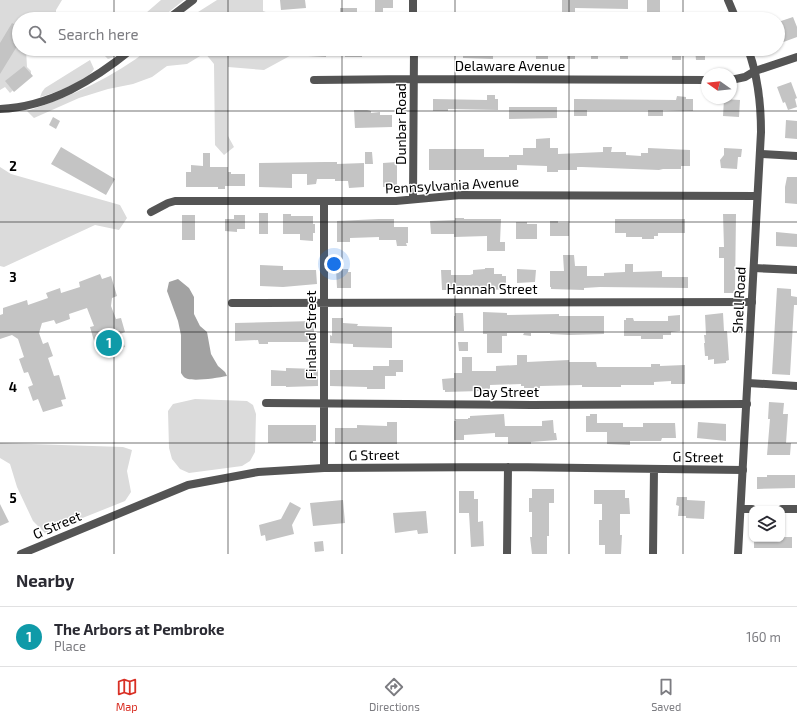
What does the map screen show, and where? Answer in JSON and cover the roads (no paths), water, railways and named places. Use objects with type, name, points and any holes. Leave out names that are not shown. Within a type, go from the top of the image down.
[{"type":"street","points":[[177,12],[193,0]]},
{"type":"street","points":[[413,0],[414,12]]},
{"type":"street","points":[[728,0],[733,12]]},
{"type":"street","points":[[0,109],[28,105],[64,93],[95,76],[122,56]]},
{"type":"street","name":"Dunbar Road","points":[[413,199],[414,56]]},
{"type":"street","name":"Shell Road","points":[[738,554],[760,154],[761,110],[755,71],[750,56]]},
{"type":"street","points":[[737,79],[797,57]]},
{"type":"street","name":"Delaware Avenue","points":[[314,80],[701,80]]},
{"type":"street","points":[[760,154],[797,156]]},
{"type":"street","name":"Pennsylvania Avenue","points":[[151,212],[175,201],[396,201],[461,195],[757,196]]},
{"type":"street","name":"Finland Street","points":[[324,201],[324,468]]},
{"type":"street","points":[[754,268],[797,270]]},
{"type":"street","name":"Hannah Street","points":[[232,303],[752,302]]},
{"type":"street","points":[[748,384],[797,386]]},
{"type":"street","name":"Day Street","points":[[266,403],[747,404]]},
{"type":"street","points":[[507,554],[508,467]]},
{"type":"street","name":"G Street","points":[[21,554],[188,485],[258,472],[324,468],[508,467],[743,470]]},
{"type":"street","points":[[653,554],[654,469]]},
{"type":"street","points":[[741,509],[749,509]]},
{"type":"street","points":[[785,509],[797,509]]},
{"type":"place","name":"The Arbors at Pembroke","points":[[109,343]]}]
